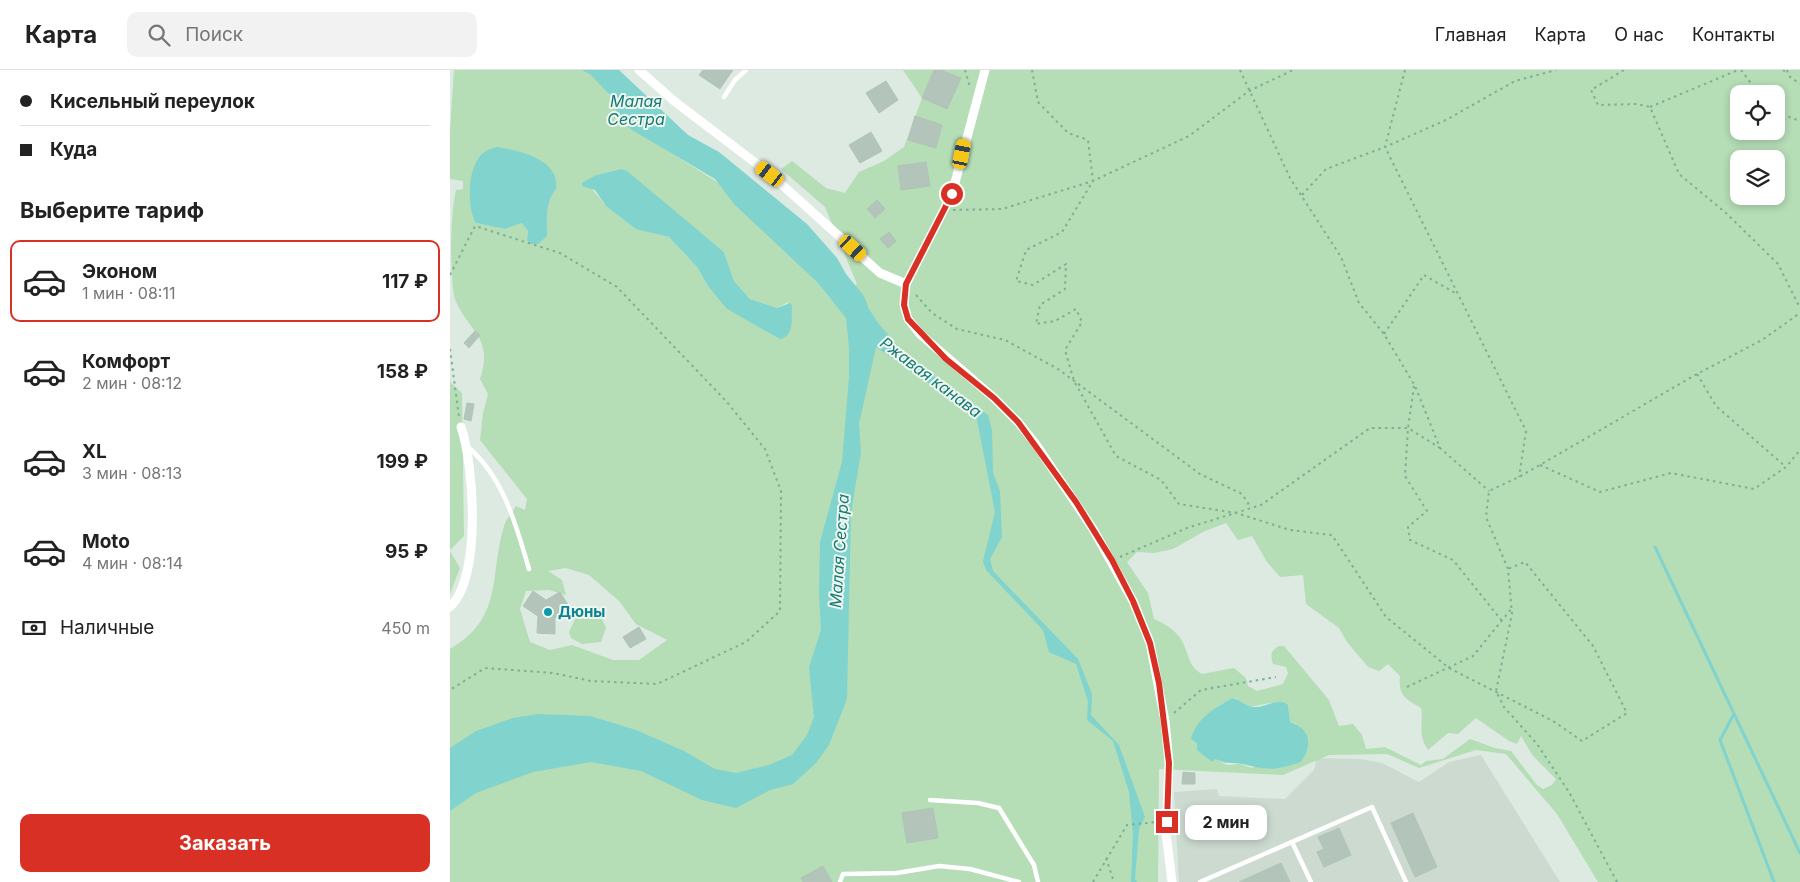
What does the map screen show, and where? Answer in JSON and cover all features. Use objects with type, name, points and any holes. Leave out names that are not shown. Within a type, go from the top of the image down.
[{"type":"street","points":[[639,70],[674,101],[770,174],[880,273],[906,284]]},
{"type":"street","points":[[984,70],[966,136],[959,173],[944,210],[906,284],[904,305],[908,319],[946,359],[994,398],[1018,422],[1076,502],[1112,560],[1133,601],[1150,643],[1165,721],[1169,763],[1167,822],[1172,882]]},
{"type":"street","points":[[450,607],[468,576],[472,543],[468,447],[461,427]]},
{"type":"lane","points":[[724,97],[734,80],[746,70]]},
{"type":"lane","points":[[468,447],[479,456],[511,506],[530,568]]},
{"type":"lane","points":[[930,800],[978,803],[999,808],[1034,865],[1038,882]]},
{"type":"lane","points":[[1201,882],[1372,807],[1406,882]]},
{"type":"lane","points":[[1292,842],[1311,882]]},
{"type":"lane","points":[[840,882],[843,874],[897,873],[940,866],[970,868],[1019,882]]},
{"type":"path","points":[[1032,70],[1038,102],[1068,133],[1088,140],[1093,181],[1062,232],[1026,250],[1016,282],[1032,285],[1066,264],[1065,289],[1040,305],[1036,324],[1055,321],[1076,309],[1082,322],[1065,350],[1074,381],[1116,456],[1161,480],[1179,504],[1236,513],[1290,530],[1332,535],[1386,617],[1449,668],[1496,690],[1582,740],[1627,713],[1593,646],[1525,562],[1508,569]]},
{"type":"path","points":[[1240,70],[1290,178],[1341,256],[1359,303],[1384,334],[1414,386],[1440,448]]},
{"type":"path","points":[[944,210],[1002,209],[1093,181],[1189,136],[1249,91],[1293,70]]},
{"type":"path","points":[[1405,70],[1385,147],[1526,431],[1519,477]]},
{"type":"path","points":[[1302,194],[1326,169],[1385,147],[1446,120],[1515,81],[1556,70]]},
{"type":"path","points":[[1624,70],[1591,90],[1598,105],[1637,104],[1650,107],[1740,70],[1752,85]]},
{"type":"path","points":[[1785,70],[1800,84]]},
{"type":"path","points":[[1650,107],[1679,174],[1726,212],[1778,264],[1800,308]]},
{"type":"path","points":[[1785,115],[1800,121]]},
{"type":"path","points":[[450,275],[475,226],[560,253],[617,287],[726,402],[766,450],[781,491],[782,556],[780,611],[746,642],[657,684],[591,681],[554,673],[485,668],[450,690]]},
{"type":"path","points":[[1384,334],[1424,275],[1458,295]]},
{"type":"path","points":[[906,284],[932,313],[957,329],[1005,340],[1074,381],[1200,474],[1242,494],[1251,508]]},
{"type":"path","points":[[1488,491],[1519,477],[1697,374],[1762,340],[1800,313]]},
{"type":"path","points":[[450,349],[461,427]]},
{"type":"path","points":[[1697,374],[1716,406],[1786,467]]},
{"type":"path","points":[[1414,386],[1408,428],[1405,476],[1427,511],[1408,527],[1410,540],[1453,560],[1502,621]]},
{"type":"path","points":[[1112,560],[1187,528],[1261,506],[1370,428],[1408,428],[1440,448],[1488,491]]},
{"type":"path","points":[[1540,465],[1600,492],[1671,473],[1754,489],[1786,467],[1800,450]]},
{"type":"path","points":[[1488,491],[1486,516],[1508,569],[1512,608],[1496,690],[1504,706],[1537,744],[1569,792],[1617,882]]},
{"type":"path","points":[[1407,688],[1473,656],[1512,608]]},
{"type":"path","points":[[1165,721],[1201,690],[1276,677]]},
{"type":"path","points":[[1093,882],[1127,825],[1167,822]]},
{"type":"path","points":[[1106,858],[1114,882]]},
{"type":"shaded area","points":[[1481,755],[1560,882],[1179,882],[1174,792],[1217,789],[1219,796],[1285,799],[1314,770],[1317,758],[1360,759],[1382,763],[1419,782],[1449,762]]},
{"type":"green space","points":[[454,70],[583,70],[600,79],[628,126],[733,192],[797,258],[834,303],[857,284],[825,207],[781,169],[792,161],[826,188],[845,193],[859,172],[884,161],[904,147],[922,98],[903,70],[1800,70],[1800,882],[1598,882],[1557,814],[1506,754],[1476,750],[1419,768],[1387,754],[1329,755],[1283,775],[1159,769],[1158,882],[450,882],[450,649],[467,637],[479,624],[487,610],[492,595],[504,526],[516,506],[525,510],[527,499],[480,440],[483,413],[488,394],[480,379],[484,364],[484,352],[477,334],[459,308],[454,296],[451,257],[454,201],[456,190],[463,189],[463,181],[450,179],[450,130]],"holes":[[[621,169],[724,252],[734,281],[750,299],[777,308],[788,302],[780,339],[708,286],[697,267],[669,237],[653,233],[606,206],[592,189],[596,175]],[[556,189],[548,206],[547,236],[527,240],[528,231],[522,223],[505,229],[476,223]],[[1226,523],[1238,540],[1252,536],[1267,562],[1280,577],[1303,575],[1306,604],[1339,628],[1347,642],[1368,667],[1379,671],[1388,664],[1400,676],[1400,688],[1404,696],[1421,708],[1422,734],[1428,750],[1448,733],[1458,734],[1476,718],[1509,741],[1517,744],[1521,736],[1533,756],[1556,779],[1552,785],[1543,789],[1537,785],[1511,751],[1495,748],[1470,739],[1443,759],[1426,761],[1421,765],[1385,747],[1366,749],[1362,735],[1353,724],[1339,726],[1329,700],[1284,646],[1276,648],[1271,655],[1273,664],[1286,667],[1288,673],[1283,684],[1257,691],[1248,686],[1246,678],[1234,668],[1202,674],[1197,671],[1177,634],[1166,625],[1154,619],[1148,593],[1127,562],[1137,552],[1154,553],[1173,549],[1205,531]],[[566,568],[589,575],[619,601],[636,624],[667,640],[639,660],[613,660],[572,645],[550,650],[530,642],[520,609],[526,591],[549,590],[566,595],[562,580],[548,571]],[[1235,698],[1249,706],[1274,703],[1288,705],[1290,722],[1297,724],[1252,768],[1240,764],[1227,765],[1197,750],[1199,732],[1206,717],[1218,706]]]},
{"type":"green space","points":[[450,382],[462,393],[464,536],[450,550]]},
{"type":"green space","points":[[450,551],[460,568],[450,594]]},
{"type":"green space","points":[[588,609],[600,614],[606,628],[601,642],[582,644],[571,638],[569,632],[578,615]]},
{"type":"water","points":[[582,70],[619,70],[688,135],[719,152],[807,224],[837,258],[846,274],[864,296],[869,309],[878,323],[907,357],[988,415],[992,430],[993,473],[1000,491],[1002,537],[990,559],[993,571],[1078,659],[1092,694],[1091,715],[1119,745],[1145,817],[1139,829],[1135,879],[1137,882],[1131,882],[1133,835],[1129,792],[1113,741],[1087,720],[1088,701],[1076,664],[1049,652],[1043,630],[986,570],[983,561],[995,512],[976,415],[876,347],[859,424],[861,452],[851,513],[847,699],[829,745],[816,763],[793,784],[770,790],[736,808],[702,800],[641,771],[591,762],[533,772],[476,793],[450,811],[450,748],[476,731],[513,718],[538,714],[590,716],[636,730],[684,751],[715,769],[736,773],[769,765],[792,755],[807,735],[814,717],[809,667],[821,630],[819,594],[820,542],[842,462],[849,377],[846,318],[817,282],[734,204],[715,179],[632,130],[619,118],[611,96],[591,75]]},
{"type":"water","points":[[497,147],[537,158],[552,170],[556,179],[556,189],[552,194],[547,211],[547,236],[538,244],[531,244],[527,240],[528,231],[522,223],[505,229],[476,223],[470,196],[472,174],[475,164],[480,157],[486,151]]},
{"type":"water","points":[[621,169],[627,171],[724,252],[734,281],[750,299],[777,308],[790,303],[792,305],[792,321],[790,330],[785,337],[780,339],[727,309],[708,286],[697,267],[669,237],[636,229],[606,206],[595,190],[582,186],[582,183],[596,175]]},
{"type":"water","points":[[1233,698],[1254,707],[1277,702],[1288,705],[1290,722],[1303,729],[1308,739],[1307,750],[1301,762],[1284,767],[1266,768],[1226,763],[1215,759],[1212,762],[1197,750],[1197,743],[1191,739],[1197,725],[1207,714]]},
{"type":"building","points":[[703,70],[733,70],[720,89],[699,75]]},
{"type":"building","points":[[934,70],[941,70],[961,78],[947,109],[922,98]]},
{"type":"building","points":[[886,81],[898,100],[879,113],[866,93]]},
{"type":"building","points":[[915,116],[942,125],[936,148],[908,140]]},
{"type":"building","points":[[871,132],[882,151],[860,163],[849,145]]},
{"type":"building","points":[[926,162],[930,186],[901,190],[898,166]]},
{"type":"building","points":[[877,200],[885,209],[875,218],[867,209]]},
{"type":"building","points":[[889,232],[896,241],[888,248],[880,239]]},
{"type":"building","points":[[475,331],[480,335],[469,348],[464,343]]},
{"type":"building","points":[[467,403],[474,404],[471,421],[464,419]]},
{"type":"building","name":"Дюны","points":[[533,591],[546,600],[560,592],[570,608],[555,618],[555,634],[537,633],[538,616],[523,606]]},
{"type":"building","points":[[639,627],[646,639],[630,648],[623,637]]},
{"type":"building","points":[[1183,772],[1195,773],[1195,784],[1182,784]]},
{"type":"building","points":[[933,808],[938,838],[907,843],[902,813]]},
{"type":"building","points":[[1413,813],[1437,867],[1415,877],[1391,823]]},
{"type":"building","points":[[1339,828],[1351,855],[1324,867],[1317,852],[1324,849],[1318,837]]},
{"type":"building","points":[[1281,863],[1290,882],[1239,882]]},
{"type":"building","points":[[823,866],[832,882],[803,882],[801,878]]},
{"type":"waterway","points":[[1655,547],[1800,853]]},
{"type":"waterway","points":[[1734,714],[1720,740],[1774,882]]},
{"type":"place","name":"Дюны","points":[[548,612]]},
{"type":"route","points":[[952,194],[906,284],[904,305],[908,319],[920,334],[946,359],[994,398],[1018,422],[1076,502],[1112,560],[1133,601],[1150,643],[1159,683],[1169,763],[1167,822]]},
{"type":"water label","name":"Малая Сестра","points":[[636,110]]},
{"type":"water label","name":"Ржавая канава","points":[[931,377]]},
{"type":"water label","name":"Малая Сестра","points":[[839,551]]}]
